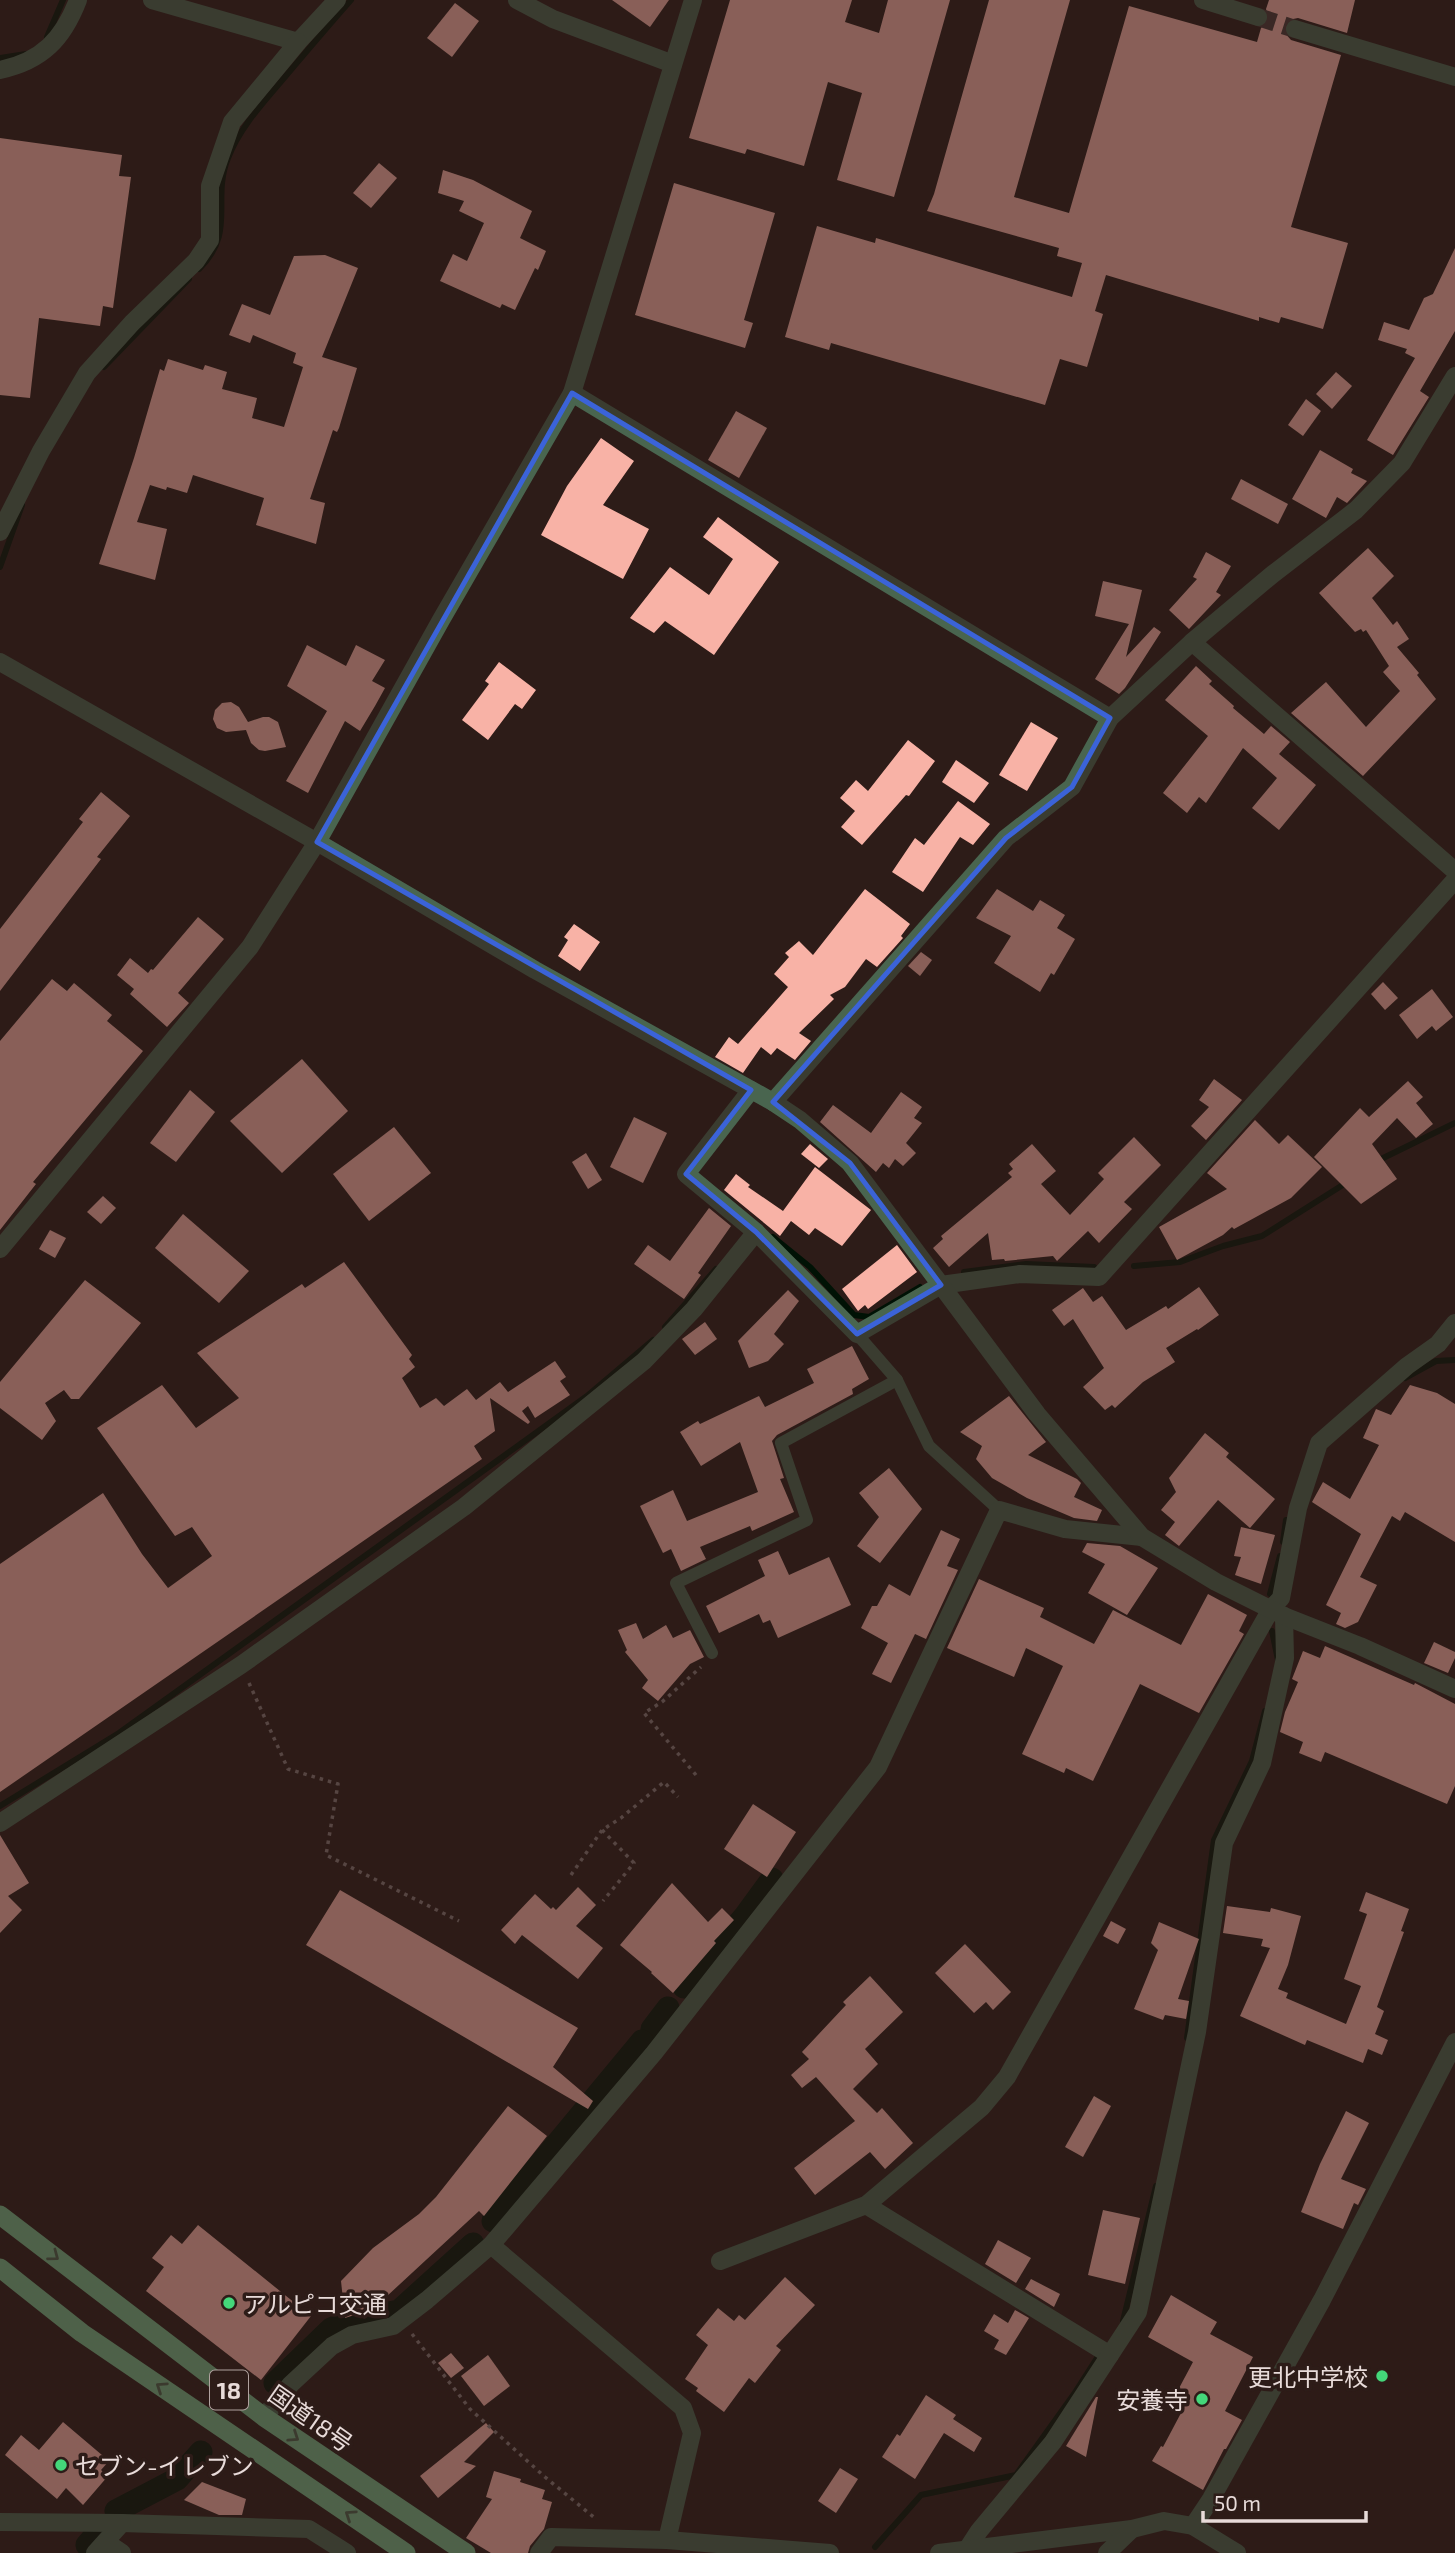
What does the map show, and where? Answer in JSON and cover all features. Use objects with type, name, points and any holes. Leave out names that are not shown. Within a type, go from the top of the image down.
[{"type":"highway","name":"国道18号","points":[[0,2215],[264,2417],[466,2553]]},
{"type":"highway","name":"18","points":[[0,2268],[82,2333],[406,2553]]},
{"type":"street","points":[[0,70],[39,57],[70,22],[78,0]]},
{"type":"street","points":[[152,0],[298,42]]},
{"type":"street","points":[[0,532],[41,451],[88,373],[132,323],[196,261],[210,240],[210,186],[232,122],[298,42],[337,0]]},
{"type":"street","points":[[517,0],[553,19],[673,64]]},
{"type":"street","points":[[0,1249],[250,947],[317,842],[572,393],[693,0]]},
{"type":"street","points":[[1203,0],[1258,17]]},
{"type":"street","points":[[1295,29],[1455,77]]},
{"type":"street","points":[[773,1102],[1006,838],[1072,787],[1110,718],[1192,642],[1273,574],[1356,510],[1402,463],[1455,376]]},
{"type":"street","points":[[572,393],[1110,718]]},
{"type":"street","points":[[1192,642],[1455,871]]},
{"type":"street","points":[[0,662],[800,1119],[850,1163],[1037,1415],[1142,1537],[1216,1582],[1277,1613],[1360,1646],[1455,1689]]},
{"type":"street","points":[[751,1090],[686,1174],[756,1232],[857,1334],[941,1285],[1020,1274],[1099,1277],[1455,880]]},
{"type":"street","points":[[0,1823],[241,1665],[464,1507],[644,1361],[694,1309],[756,1232]]},
{"type":"street","points":[[720,2261],[866,2205],[982,2107],[1007,2077],[1277,1613],[1297,1508],[1320,1443],[1407,1366],[1438,1344],[1455,1323]]},
{"type":"street","points":[[264,2417],[290,2384],[332,2346],[352,2335],[393,2326],[491,2245],[654,2053],[878,1767],[999,1510],[1065,1529],[1142,1537]]},
{"type":"street","points":[[966,2551],[979,2531],[1054,2442],[1138,2312],[1197,2032],[1224,1843],[1262,1763],[1285,1658],[1277,1613]]},
{"type":"street","points":[[1192,2526],[1210,2499],[1322,2300],[1455,2042]]},
{"type":"street","points":[[866,2205],[1110,2355]]},
{"type":"street","points":[[491,2245],[683,2408],[692,2433],[667,2540]]},
{"type":"street","points":[[939,2553],[1132,2529],[1164,2521],[1192,2526],[1237,2553]]},
{"type":"street","points":[[0,2522],[310,2529],[347,2553]]},
{"type":"street","points":[[111,2523],[100,2547],[122,2553]]},
{"type":"street","points":[[1107,2553],[1132,2529]]},
{"type":"street","points":[[539,2553],[551,2537],[667,2540],[830,2553]]},
{"type":"lane","points":[[857,1334],[897,1380],[929,1446],[999,1510]]},
{"type":"lane","points":[[712,1653],[676,1583],[807,1520],[781,1443],[897,1380]]},
{"type":"path","points":[[696,1774],[644,1713],[662,1702],[713,1657],[712,1653]]},
{"type":"path","points":[[241,1665],[288,1769],[338,1784],[326,1855],[460,1921]]},
{"type":"path","points":[[570,1875],[602,1830],[621,1818],[664,1782],[678,1797]]},
{"type":"path","points":[[602,1830],[634,1863],[603,1901]]},
{"type":"path","points":[[400,2320],[470,2409],[545,2477],[619,2538]]},
{"type":"highlighted area","points":[[572,393],[1110,718],[1072,787],[1006,838],[773,1102],[850,1163],[941,1285],[857,1334],[756,1232],[686,1174],[751,1090],[317,842]]},
{"type":"building","points":[[612,0],[669,0],[650,27]]},
{"type":"building","points":[[730,0],[852,0],[845,22],[879,33],[888,0],[950,0],[894,197],[837,180],[862,93],[828,82],[804,166],[747,149],[745,154],[689,138]]},
{"type":"building","points":[[989,0],[1070,0],[1014,197],[1069,213],[1129,6],[1257,42],[1261,28],[1269,20],[1266,9],[1269,0],[1355,0],[1347,33],[1298,18],[1288,20],[1284,26],[1284,32],[1291,40],[1341,55],[1291,227],[1348,243],[1323,329],[1281,317],[1279,323],[1259,317],[1259,321],[1106,275],[1095,311],[1103,314],[1087,367],[1060,359],[1045,405],[831,343],[829,350],[785,337],[817,226],[875,243],[876,238],[1072,297],[1082,263],[1057,256],[1059,248],[927,211]]},
{"type":"building","points":[[455,3],[479,21],[452,57],[427,38]]},
{"type":"building","points":[[0,138],[122,155],[119,176],[131,177],[113,308],[103,306],[100,326],[39,318],[30,398],[0,395]]},
{"type":"building","points":[[379,163],[397,178],[371,208],[353,193]]},
{"type":"building","points":[[443,170],[473,180],[532,211],[520,238],[546,251],[515,310],[502,304],[500,308],[440,281],[453,254],[467,261],[484,223],[459,211],[464,201],[438,193]]},
{"type":"building","points":[[674,183],[775,213],[744,320],[753,323],[745,348],[635,315]]},
{"type":"building","points":[[1455,248],[1455,331],[1420,391],[1429,397],[1393,455],[1367,440],[1415,358],[1405,353],[1407,349],[1378,340],[1384,322],[1409,330],[1424,298],[1433,294]]},
{"type":"building","points":[[325,255],[358,268],[322,357],[357,368],[339,428],[337,432],[333,430],[310,499],[325,503],[316,544],[256,525],[264,498],[193,475],[187,493],[150,485],[137,522],[167,529],[155,580],[99,564],[160,369],[164,371],[168,359],[203,370],[205,365],[227,372],[222,389],[257,398],[252,418],[284,427],[303,367],[293,363],[296,353],[253,335],[250,343],[229,335],[242,304],[270,315],[294,256]]},
{"type":"building","points":[[1336,372],[1352,386],[1332,409],[1316,394]]},
{"type":"building","points":[[1306,399],[1321,411],[1303,436],[1288,425]]},
{"type":"building","points":[[736,411],[767,428],[739,478],[708,460]]},
{"type":"building","points":[[601,438],[634,461],[603,505],[649,529],[623,579],[541,535],[567,486]]},
{"type":"building","points":[[1320,450],[1353,469],[1351,473],[1367,481],[1347,503],[1337,497],[1326,518],[1292,499]]},
{"type":"building","points":[[1241,479],[1288,504],[1278,524],[1231,499]]},
{"type":"building","points":[[718,517],[779,562],[714,655],[665,621],[654,633],[630,618],[670,567],[709,595],[733,559],[703,537]]},
{"type":"building","points":[[1368,548],[1394,576],[1372,598],[1393,625],[1397,621],[1409,639],[1397,647],[1436,699],[1363,776],[1291,713],[1326,682],[1366,727],[1400,691],[1383,672],[1389,666],[1366,630],[1355,632],[1319,593]]},
{"type":"building","points":[[1206,552],[1231,566],[1216,592],[1221,595],[1189,629],[1169,610],[1197,579],[1193,577]]},
{"type":"building","points":[[1103,581],[1142,590],[1126,657],[1154,627],[1161,632],[1119,694],[1095,679],[1129,624],[1095,616]]},
{"type":"building","points":[[307,645],[346,666],[356,645],[385,660],[372,681],[385,688],[375,706],[360,731],[345,721],[308,793],[286,781],[327,711],[287,686]]},
{"type":"building","points":[[499,662],[536,690],[522,709],[515,704],[488,740],[462,720],[489,684],[485,681]]},
{"type":"building","points":[[1196,666],[1212,681],[1209,684],[1234,706],[1233,708],[1264,734],[1271,726],[1290,742],[1279,754],[1316,785],[1279,830],[1252,808],[1277,778],[1243,748],[1206,803],[1199,797],[1187,813],[1163,793],[1208,736],[1165,700]]},
{"type":"building","points":[[231,702],[239,707],[248,722],[269,717],[278,722],[286,747],[259,750],[251,743],[246,730],[226,732],[217,728],[213,719],[215,710],[222,703]]},
{"type":"building","points":[[1031,722],[1058,738],[1027,791],[999,775]]},
{"type":"building","points":[[908,740],[935,761],[909,796],[906,795],[862,845],[841,827],[855,811],[840,798],[856,780],[868,791]]},
{"type":"building","points":[[956,760],[989,783],[974,803],[942,782]]},
{"type":"building","points":[[101,792],[130,816],[97,857],[101,859],[0,991],[0,929],[83,822],[79,819]]},
{"type":"building","points":[[958,801],[990,824],[973,845],[960,837],[923,892],[892,872],[915,838],[924,845]]},
{"type":"building","points":[[865,889],[910,924],[901,936],[903,938],[877,967],[866,959],[845,987],[830,995],[834,999],[799,1033],[811,1041],[795,1060],[777,1048],[771,1055],[761,1047],[743,1073],[715,1057],[729,1037],[738,1044],[788,987],[774,974],[789,957],[785,953],[799,941],[813,955]]},
{"type":"building","points":[[997,889],[1033,911],[1040,900],[1065,915],[1057,928],[1075,939],[1054,975],[1051,973],[1040,992],[994,963],[1011,936],[976,918]]},
{"type":"building","points":[[198,917],[224,939],[178,993],[189,1003],[167,1027],[130,994],[134,989],[117,975],[130,958],[148,973],[153,970]]},
{"type":"building","points":[[574,924],[600,942],[580,971],[558,956],[568,940],[564,937]]},
{"type":"building","points":[[921,952],[932,960],[920,976],[908,966]]},
{"type":"building","points":[[52,979],[67,991],[74,983],[112,1015],[107,1021],[143,1051],[33,1182],[36,1184],[0,1230],[0,1041]]},
{"type":"building","points":[[1383,982],[1398,998],[1385,1010],[1371,994]]},
{"type":"building","points":[[1432,989],[1453,1017],[1436,1031],[1432,1026],[1417,1039],[1399,1015]]},
{"type":"building","points":[[302,1059],[348,1111],[282,1173],[230,1121]]},
{"type":"building","points":[[1214,1079],[1242,1100],[1206,1140],[1191,1126],[1209,1107],[1199,1100]]},
{"type":"building","points":[[1408,1081],[1423,1097],[1416,1103],[1433,1124],[1416,1138],[1397,1118],[1372,1144],[1397,1179],[1361,1204],[1314,1157],[1360,1108],[1369,1117]]},
{"type":"building","points":[[190,1090],[215,1112],[176,1162],[150,1143]]},
{"type":"building","points":[[901,1092],[922,1107],[914,1118],[922,1123],[906,1143],[916,1153],[903,1166],[895,1159],[889,1168],[883,1163],[876,1172],[820,1122],[833,1105],[871,1133]]},
{"type":"building","points":[[634,1117],[667,1133],[643,1183],[610,1167]]},
{"type":"building","points":[[1255,1120],[1279,1144],[1288,1135],[1322,1167],[1291,1198],[1234,1229],[1232,1227],[1223,1235],[1177,1260],[1159,1227],[1227,1189],[1207,1173]]},
{"type":"building","points":[[394,1127],[431,1173],[369,1221],[333,1174]]},
{"type":"building","points":[[1134,1137],[1161,1165],[1124,1202],[1132,1209],[1099,1243],[1088,1231],[1057,1261],[1053,1256],[992,1260],[988,1233],[949,1267],[933,1248],[943,1239],[941,1236],[1012,1177],[1008,1173],[1013,1169],[1009,1164],[1032,1144],[1056,1171],[1041,1184],[1070,1215],[1104,1179],[1098,1173]]},
{"type":"building","points":[[810,1144],[828,1159],[819,1168],[801,1154]]},
{"type":"building","points":[[586,1153],[602,1180],[588,1189],[572,1162]]},
{"type":"building","points":[[815,1167],[871,1210],[842,1246],[815,1228],[809,1235],[791,1221],[780,1236],[724,1190],[736,1174],[750,1185],[748,1187],[783,1211]]},
{"type":"building","points":[[103,1196],[116,1208],[101,1224],[87,1212]]},
{"type":"building","points":[[709,1208],[731,1226],[698,1273],[701,1275],[684,1299],[634,1264],[648,1245],[670,1261]]},
{"type":"building","points":[[183,1214],[249,1271],[219,1303],[155,1248]]},
{"type":"building","points":[[50,1230],[66,1238],[55,1258],[39,1249]]},
{"type":"building","points":[[897,1245],[917,1272],[868,1309],[865,1305],[858,1311],[842,1289]]},
{"type":"building","points":[[344,1262],[412,1355],[409,1359],[415,1367],[402,1378],[420,1408],[436,1398],[444,1406],[467,1389],[476,1400],[500,1382],[508,1392],[555,1361],[566,1377],[560,1381],[570,1395],[535,1418],[528,1406],[522,1411],[530,1422],[528,1424],[490,1398],[495,1431],[474,1446],[482,1459],[0,1792],[0,1564],[103,1493],[142,1554],[168,1588],[212,1556],[192,1527],[175,1536],[97,1428],[162,1385],[196,1428],[239,1398],[197,1353],[302,1284],[305,1288]]},
{"type":"building","points":[[85,1280],[141,1323],[79,1399],[71,1399],[64,1390],[45,1403],[56,1421],[42,1440],[0,1408],[0,1382]]},
{"type":"building","points":[[1199,1287],[1219,1315],[1166,1348],[1175,1362],[1143,1382],[1115,1408],[1112,1405],[1105,1410],[1083,1387],[1104,1368],[1073,1319],[1064,1326],[1052,1310],[1083,1288],[1093,1302],[1102,1296],[1126,1330],[1166,1306],[1168,1309]]},
{"type":"building","points":[[788,1290],[799,1301],[774,1334],[784,1344],[768,1361],[749,1368],[738,1341]]},
{"type":"building","points":[[705,1322],[717,1339],[695,1355],[682,1339]]},
{"type":"building","points":[[852,1346],[869,1379],[852,1389],[853,1394],[777,1435],[772,1441],[784,1478],[780,1479],[794,1512],[752,1531],[750,1526],[700,1547],[706,1559],[681,1571],[671,1549],[663,1553],[640,1506],[673,1490],[687,1521],[758,1492],[740,1442],[701,1466],[680,1432],[698,1421],[700,1424],[759,1396],[765,1407],[814,1383],[807,1369]]},
{"type":"building","points":[[1410,1385],[1437,1393],[1455,1404],[1455,1542],[1405,1512],[1400,1521],[1392,1516],[1360,1577],[1377,1585],[1358,1622],[1345,1628],[1336,1624],[1341,1613],[1326,1605],[1361,1534],[1312,1502],[1323,1482],[1350,1499],[1379,1445],[1363,1438],[1376,1409],[1391,1415]]},
{"type":"building","points":[[1009,1396],[1046,1442],[1028,1455],[1077,1479],[1081,1483],[1074,1497],[1102,1510],[1097,1521],[1074,1518],[1027,1498],[992,1478],[976,1459],[982,1446],[960,1432]]},
{"type":"building","points":[[1205,1433],[1229,1453],[1226,1457],[1275,1499],[1250,1528],[1218,1500],[1179,1546],[1165,1535],[1175,1522],[1161,1510],[1176,1492],[1169,1478]]},
{"type":"building","points":[[889,1468],[922,1509],[880,1563],[857,1546],[879,1517],[859,1493]]},
{"type":"building","points":[[1241,1527],[1275,1535],[1261,1584],[1235,1575],[1241,1557],[1234,1556]]},
{"type":"building","points":[[941,1530],[960,1539],[947,1566],[958,1570],[926,1639],[915,1634],[891,1683],[872,1674],[888,1643],[861,1628],[872,1606],[877,1606],[889,1584],[910,1596]]},
{"type":"building","points":[[1087,1543],[1120,1546],[1158,1568],[1127,1615],[1088,1593],[1105,1564],[1082,1552]]},
{"type":"building","points":[[778,1551],[789,1575],[829,1557],[851,1605],[778,1638],[770,1620],[763,1623],[759,1614],[719,1633],[706,1606],[765,1576],[758,1560]]},
{"type":"building","points":[[979,1579],[1044,1608],[1040,1617],[1094,1644],[1113,1610],[1181,1645],[1208,1594],[1247,1615],[1239,1631],[1244,1634],[1199,1713],[1140,1684],[1093,1781],[1066,1768],[1064,1773],[1022,1754],[1063,1666],[1026,1648],[1014,1677],[947,1648]]},
{"type":"building","points":[[636,1623],[643,1639],[666,1625],[673,1638],[690,1630],[704,1657],[690,1664],[658,1701],[642,1688],[648,1680],[625,1652],[627,1650],[618,1630]]},
{"type":"building","points":[[1434,1642],[1455,1652],[1448,1673],[1424,1663]]},
{"type":"building","points":[[1325,1646],[1414,1685],[1415,1683],[1455,1704],[1455,1786],[1447,1804],[1325,1752],[1321,1762],[1299,1753],[1303,1742],[1280,1732],[1298,1682],[1292,1679],[1303,1651],[1320,1658]]},
{"type":"building","points":[[753,1804],[796,1832],[767,1877],[724,1849]]},
{"type":"building","points":[[0,1835],[29,1883],[8,1896],[22,1910],[0,1933]]},
{"type":"building","points":[[672,1883],[708,1922],[722,1908],[734,1920],[673,1993],[620,1945]]},
{"type":"building","points":[[578,1887],[596,1905],[576,1926],[603,1948],[578,1979],[522,1935],[515,1944],[501,1930],[535,1894],[551,1909],[553,1907],[556,1910]]},
{"type":"building","points":[[340,1890],[578,2028],[553,2067],[593,2101],[588,2109],[306,1945]]},
{"type":"building","points":[[1366,1892],[1409,1909],[1401,1931],[1404,1932],[1377,2007],[1384,2011],[1375,2034],[1388,2040],[1382,2055],[1368,2049],[1363,2063],[1307,2040],[1305,2045],[1240,2016],[1270,1948],[1261,1946],[1263,1939],[1223,1933],[1227,1906],[1270,1912],[1271,1908],[1301,1916],[1288,1965],[1278,1989],[1288,1993],[1286,1998],[1346,2024],[1361,1986],[1344,1979],[1367,1914],[1359,1911]]},
{"type":"building","points":[[1111,1921],[1126,1929],[1118,1944],[1103,1936]]},
{"type":"building","points":[[1159,1922],[1199,1939],[1178,1999],[1189,2001],[1186,2019],[1165,2015],[1163,2020],[1134,2009],[1158,1950],[1151,1943]]},
{"type":"building","points":[[965,1944],[1011,1992],[993,2010],[986,2002],[974,2013],[935,1973]]},
{"type":"building","points":[[870,1976],[903,2012],[865,2049],[878,2064],[853,2089],[877,2113],[882,2108],[913,2143],[885,2169],[870,2152],[815,2195],[794,2168],[855,2121],[816,2077],[802,2088],[791,2075],[809,2059],[802,2052],[846,2005],[843,2002]]},
{"type":"building","points":[[1094,2096],[1111,2106],[1083,2157],[1065,2147]]},
{"type":"building","points":[[508,2106],[547,2136],[484,2216],[479,2211],[373,2309],[345,2318],[341,2281],[373,2248],[419,2214],[436,2197]]},
{"type":"building","points":[[1346,2111],[1369,2123],[1341,2179],[1366,2189],[1358,2205],[1354,2203],[1343,2229],[1301,2212],[1320,2164]]},
{"type":"building","points":[[1103,2210],[1140,2218],[1125,2284],[1088,2275]]},
{"type":"building","name":"アルピコ交通","points":[[198,2225],[311,2316],[261,2380],[146,2291],[164,2267],[152,2258],[171,2235],[182,2244]]},
{"type":"building","points":[[998,2240],[1031,2258],[1016,2283],[985,2264]]},
{"type":"building","points":[[785,2277],[815,2305],[776,2346],[781,2350],[755,2383],[749,2378],[724,2412],[685,2379],[708,2345],[696,2335],[718,2308],[734,2321],[739,2315],[745,2320]]},
{"type":"building","points":[[1031,2279],[1060,2294],[1054,2307],[1025,2289]]},
{"type":"building","points":[[1171,2295],[1217,2322],[1210,2334],[1253,2357],[1225,2411],[1242,2420],[1203,2490],[1152,2461],[1161,2446],[1163,2447],[1181,2413],[1169,2407],[1193,2362],[1148,2337]]},
{"type":"building","points":[[1015,2310],[1029,2318],[1006,2355],[994,2349],[999,2340],[984,2331],[994,2314],[1008,2323]]},
{"type":"building","points":[[451,2353],[464,2368],[451,2378],[438,2363]]},
{"type":"building","points":[[488,2355],[510,2386],[484,2406],[461,2376]]},
{"type":"building","points":[[926,2395],[956,2415],[953,2419],[982,2438],[974,2452],[944,2433],[915,2479],[882,2457],[897,2434],[900,2436]]},
{"type":"building","points":[[1098,2397],[1086,2457],[1066,2446]]},
{"type":"building","name":"セブン-イレブン","points":[[63,2422],[109,2461],[101,2470],[108,2476],[83,2505],[66,2488],[57,2499],[5,2455],[21,2435],[39,2450]]},
{"type":"building","points":[[486,2423],[494,2432],[464,2462],[476,2466],[438,2498],[420,2476]]},
{"type":"building","points":[[840,2468],[858,2479],[836,2513],[818,2501]]},
{"type":"building","points":[[494,2471],[545,2490],[542,2499],[552,2502],[544,2529],[530,2546],[528,2553],[491,2553],[466,2538],[492,2499],[486,2497]]},
{"type":"building","points":[[202,2482],[246,2499],[242,2515],[219,2515],[184,2500]]},
{"type":"waterway","points":[[47,37],[63,0]]},
{"type":"waterway","points":[[199,269],[217,242],[223,173],[239,136],[260,106],[351,0]]},
{"type":"waterway","points":[[0,58],[26,54]]},
{"type":"waterway","points":[[104,367],[189,279]]},
{"type":"waterway","points":[[0,567],[22,505]]},
{"type":"waterway","points":[[1375,1162],[1455,1123]]},
{"type":"waterway","points":[[1134,1266],[1180,1262],[1223,1246],[1262,1236],[1349,1181]]},
{"type":"waterway","points":[[773,1237],[810,1267],[854,1315],[869,1317],[920,1287]]},
{"type":"waterway","points":[[964,1272],[1026,1264],[1094,1267]]},
{"type":"waterway","points":[[665,1327],[716,1269]]},
{"type":"waterway","points":[[0,1806],[119,1733],[587,1396],[653,1340]]},
{"type":"waterway","points":[[1405,1378],[1436,1361],[1455,1360]]},
{"type":"waterway","points":[[1283,1542],[1286,1520]]},
{"type":"waterway","points":[[1270,1594],[1280,1556]]},
{"type":"waterway","points":[[1272,1631],[1278,1660]]},
{"type":"waterway","points":[[1187,2038],[1214,1840],[1252,1761],[1265,1711]]},
{"type":"waterway","points":[[684,1987],[745,1916],[772,1879]]},
{"type":"waterway","points":[[652,2029],[668,2008]]},
{"type":"waterway","points":[[493,2221],[642,2041]]},
{"type":"waterway","points":[[1123,2321],[1156,2186]]},
{"type":"waterway","points":[[275,2383],[331,2329],[349,2321],[399,2311],[473,2244]]},
{"type":"waterway","points":[[875,2547],[921,2495],[1016,2475],[1097,2358]]},
{"type":"waterway","points":[[116,2511],[177,2479],[201,2452]]},
{"type":"waterway","points":[[87,2545],[93,2538]]},
{"type":"tunnel","points":[[1258,17],[1295,29]]},
{"type":"place","name":"アルピコ交通","points":[[229,2303]]},
{"type":"place","name":"更北中学校","points":[[1382,2376]]},
{"type":"place","name":"安養寺","points":[[1202,2399]]},
{"type":"place","name":"セブン-イレブン","points":[[61,2465]]}]
